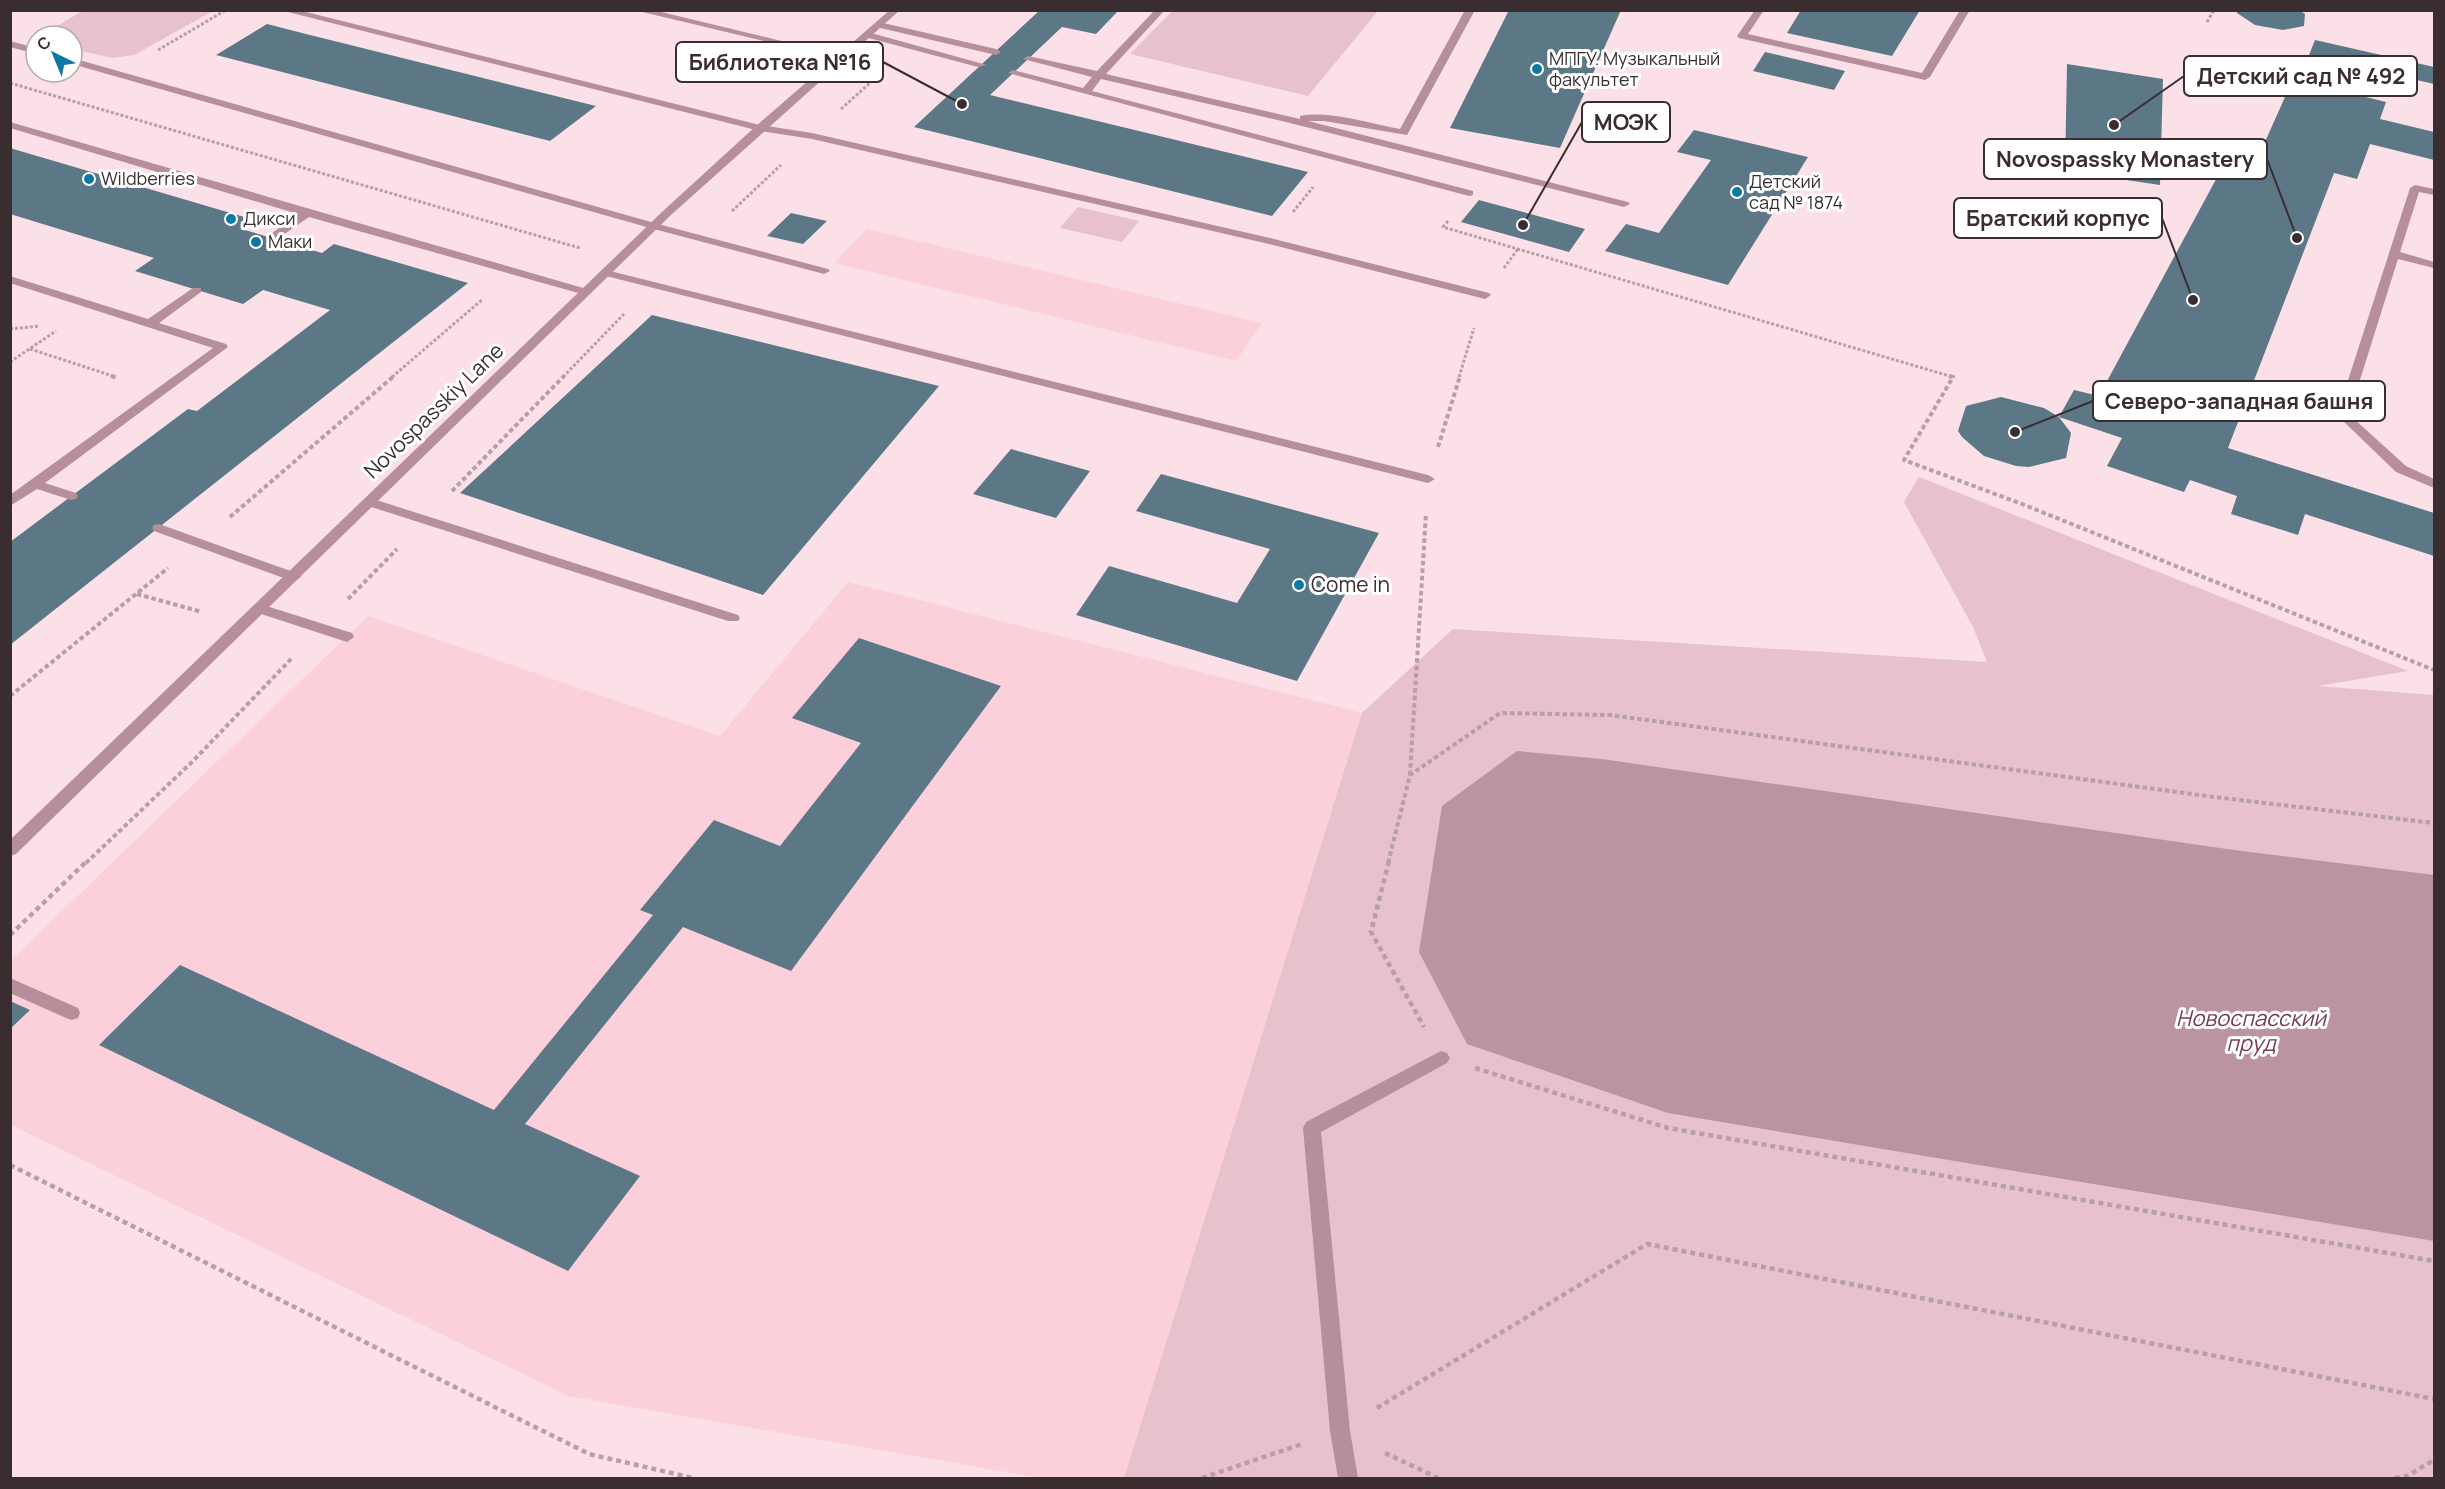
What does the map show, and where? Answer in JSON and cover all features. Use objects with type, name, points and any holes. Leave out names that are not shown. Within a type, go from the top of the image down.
[{"type":"street","points":[[285,10],[760,128],[812,136],[1270,241],[1485,295]]},
{"type":"street","points":[[638,10],[843,57]]},
{"type":"street","name":"Novospasskiy Lane","points":[[10,850],[654,226],[760,128],[896,10]]},
{"type":"street","points":[[1085,92],[1161,10]]},
{"type":"street","points":[[1283,118],[1324,118],[1403,132],[1470,10]]},
{"type":"street","points":[[1760,10],[1742,36],[1925,77],[1965,10]]},
{"type":"street","points":[[879,26],[996,52]]},
{"type":"street","points":[[868,35],[982,65]]},
{"type":"street","points":[[1028,59],[1283,118],[1624,204]]},
{"type":"street","points":[[84,64],[654,226],[824,271]]},
{"type":"street","points":[[1013,73],[1469,193]]},
{"type":"street","points":[[10,125],[307,213],[586,292]]},
{"type":"street","points":[[2434,192],[2415,188],[2347,402],[2347,419],[2401,469],[2434,484]]},
{"type":"street","points":[[272,238],[307,213]]},
{"type":"street","points":[[2394,254],[2434,265]]},
{"type":"street","points":[[606,273],[1428,479]]},
{"type":"street","points":[[10,279],[222,347],[10,502]]},
{"type":"street","points":[[149,324],[197,290]]},
{"type":"street","points":[[36,484],[71,496]]},
{"type":"street","points":[[369,502],[733,618]]},
{"type":"street","points":[[159,528],[294,577]]},
{"type":"street","points":[[260,609],[347,637]]},
{"type":"street","points":[[10,985],[72,1013]]},
{"type":"street","points":[[1348,1479],[1340,1431],[1312,1128],[1441,1058]]},
{"type":"path","points":[[2208,22],[2214,10]]},
{"type":"path","points":[[702,239],[910,47]]},
{"type":"path","points":[[10,83],[575,247]]},
{"type":"path","points":[[1270,241],[1335,158]]},
{"type":"path","points":[[1518,249],[1953,377],[1904,460],[2022,504],[2434,670]]},
{"type":"path","points":[[10,935],[192,762],[652,284]]},
{"type":"path","points":[[1485,295],[1428,479],[1410,775],[1371,932],[1441,1058],[1668,1128],[2434,1261]]},
{"type":"path","points":[[10,696],[200,543],[487,296]]},
{"type":"path","points":[[10,362],[94,306]]},
{"type":"path","points":[[30,349],[128,381]]},
{"type":"path","points":[[1410,775],[1500,713],[1610,715],[2203,796],[2434,823]]},
{"type":"path","points":[[10,1165],[589,1454],[693,1479]]},
{"type":"path","points":[[1202,1479],[1340,1431],[1647,1244],[2434,1399]]},
{"type":"path","points":[[1340,1431],[1438,1479]]},
{"type":"path","points":[[2395,1479],[2407,1476],[2434,1460]]},
{"type":"shaded area","points":[[84,10],[213,10],[134,55],[113,58],[84,52],[84,24],[61,24]]},
{"type":"shaded area","points":[[1172,11],[1378,11],[1308,96],[1130,54]]},
{"type":"shaded area","points":[[1078,207],[1139,221],[1122,242],[1060,228]]},
{"type":"shaded area","points":[[867,229],[1262,323],[1236,361],[834,263]]},
{"type":"shaded area","points":[[1919,477],[2408,671],[2317,686],[2434,695],[2434,1478],[1124,1478],[1362,713],[1453,629],[1987,662],[1973,627],[1904,502]]},
{"type":"shaded area","points":[[848,582],[1362,713],[1124,1478],[1041,1478],[568,1396],[11,1125],[10,961],[368,616],[720,736]]},
{"type":"water","name":"Новоспасский пруд","points":[[1517,751],[1602,759],[2234,850],[2434,875],[2434,1241],[1668,1113],[1467,1044],[1419,952],[1442,806]]},
{"type":"building","points":[[1040,10],[1119,10],[1096,34],[1062,27],[990,95],[1308,172],[1272,216],[914,127]]},
{"type":"building","name":"МПГУ. Музыкальный факультет","points":[[1509,10],[1621,10],[1560,148],[1450,128]]},
{"type":"building","points":[[1801,10],[1920,10],[1892,56],[1787,33]]},
{"type":"building","points":[[2237,10],[2299,10],[2305,14],[2304,26],[2283,30],[2255,25],[2237,13]]},
{"type":"building","points":[[267,24],[596,106],[550,141],[216,55]]},
{"type":"building","points":[[2315,40],[2434,67],[2434,84],[2309,55]]},
{"type":"building","points":[[1765,52],[1845,71],[1834,90],[1753,71]]},
{"type":"building","points":[[2067,64],[2163,79],[2160,185],[2065,171]]},
{"type":"building","points":[[2293,79],[2386,102],[2380,119],[2434,132],[2434,160],[2370,144],[2357,179],[2334,173],[2228,448],[2434,513],[2434,556],[2305,514],[2298,535],[2231,514],[2237,496],[2190,480],[2184,492],[2107,466],[2122,438],[2059,417],[2074,390],[2099,396],[2234,146],[2260,153]]},
{"type":"building","name":"Детский сад № 1874","points":[[1694,130],[1808,157],[1728,285],[1605,251],[1626,224],[1659,233],[1711,160],[1677,152]]},
{"type":"building","points":[[10,148],[258,221],[245,230],[322,253],[334,244],[468,283],[10,645],[10,542],[188,409],[197,411],[330,310],[263,290],[243,304],[135,271],[154,258],[10,214]]},
{"type":"building","points":[[1479,200],[1585,229],[1569,252],[1461,222]]},
{"type":"building","points":[[791,213],[827,221],[803,244],[767,236]]},
{"type":"building","points":[[652,315],[939,386],[763,595],[460,493]]},
{"type":"building","points":[[2001,397],[2044,408],[2059,417],[2071,433],[2066,458],[2029,467],[2016,466],[1984,456],[1962,437],[1958,431],[1966,406]]},
{"type":"building","points":[[1011,449],[1090,471],[1056,518],[973,494]]},
{"type":"building","name":"Come in","points":[[1161,474],[1379,533],[1297,681],[1076,615],[1109,566],[1237,603],[1270,549],[1136,511]]},
{"type":"building","points":[[859,638],[1001,686],[791,971],[683,927],[525,1124],[640,1176],[568,1271],[99,1045],[180,965],[494,1110],[653,915],[640,910],[714,820],[780,846],[861,743],[792,718]]},
{"type":"building","points":[[10,1001],[30,1010],[10,1029]]},
{"type":"place","name":"МПГУ. Музыкальный факультет","points":[[1537,69]]},
{"type":"place","name":"Библиотека №16","points":[[962,104]]},
{"type":"place","name":"Детский сад № 492","points":[[2114,125]]},
{"type":"place","name":"Wildberries","points":[[89,179]]},
{"type":"place","name":"Детский сад № 1874","points":[[1737,192]]},
{"type":"place","name":"Дикси","points":[[231,219]]},
{"type":"place","name":"МОЭК","points":[[1523,225]]},
{"type":"place","name":"Novospassky Monastery","points":[[2297,238]]},
{"type":"place","name":"Маки","points":[[256,242]]},
{"type":"place","name":"Братский корпус","points":[[2193,300]]},
{"type":"place","name":"Северо-западная башня","points":[[2015,432]]},
{"type":"place","name":"Come in","points":[[1299,585]]}]
